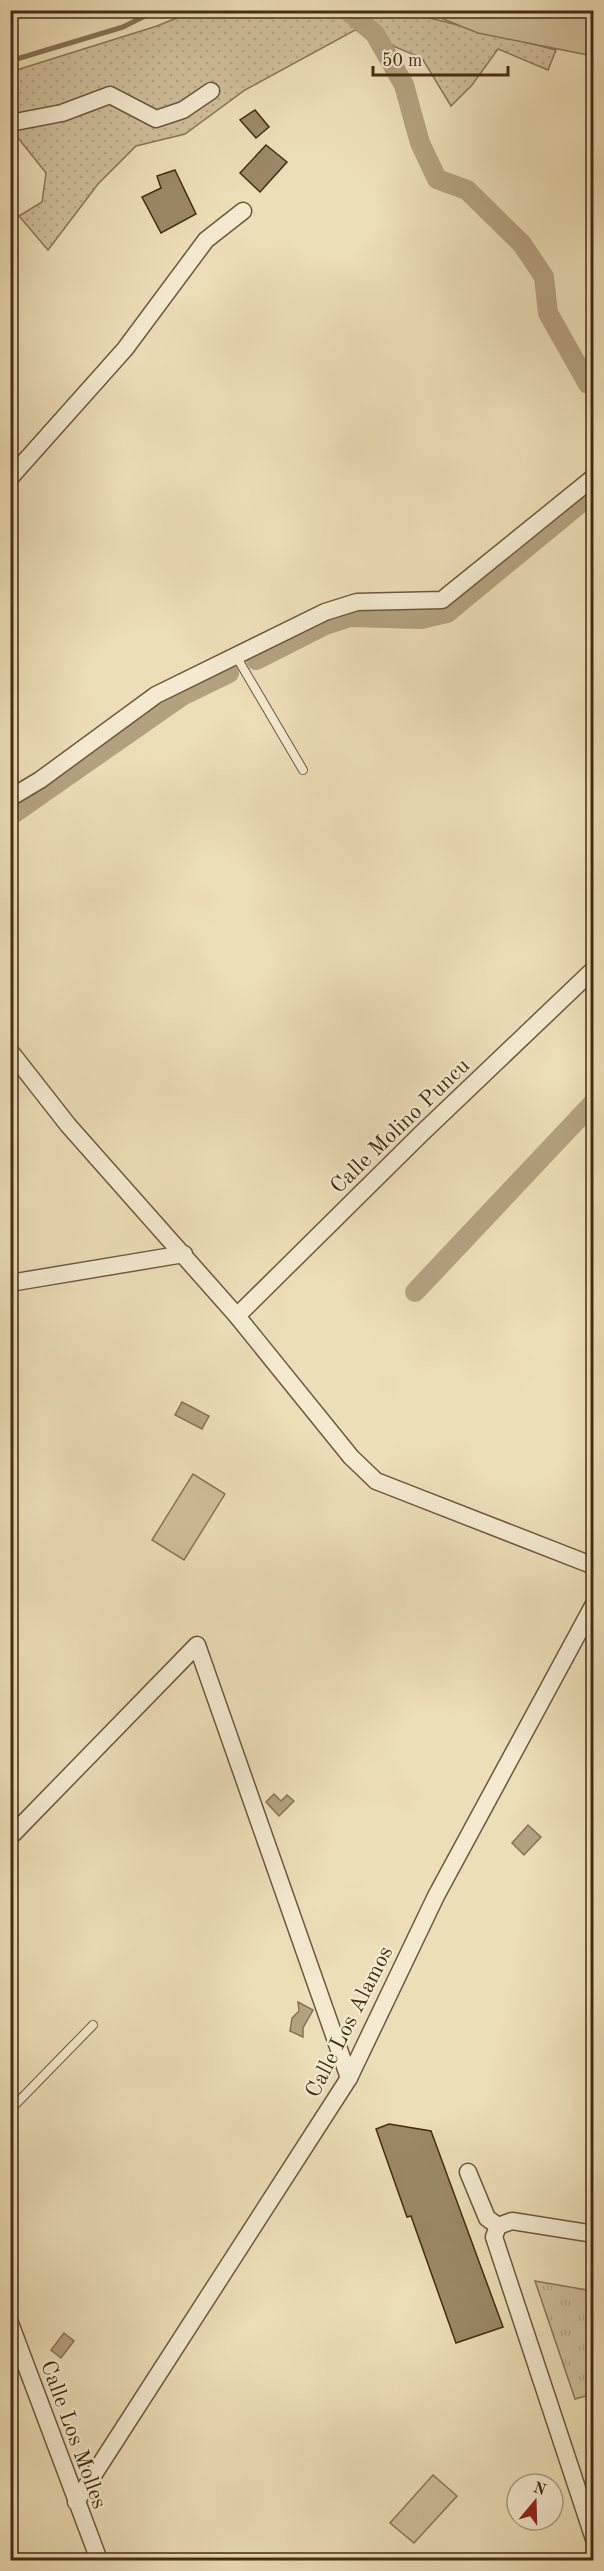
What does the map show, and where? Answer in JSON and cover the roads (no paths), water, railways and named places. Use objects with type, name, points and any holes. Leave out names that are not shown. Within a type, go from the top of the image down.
[{"type":"street","points":[[10,123],[62,113],[110,95],[156,119],[183,110],[211,91]]},
{"type":"street","points":[[10,478],[125,350],[206,240],[243,211]]},
{"type":"street","points":[[10,798],[40,780],[156,695],[325,612],[357,602],[442,600],[594,477]]},
{"type":"street","name":"Calle Molino Puncu","points":[[237,1316],[421,1134],[594,969]]},
{"type":"street","points":[[10,1051],[68,1125],[184,1254],[351,1457],[376,1481],[594,1566]]},
{"type":"street","points":[[10,1283],[184,1254]]},
{"type":"street","name":"Calle Los Alamos","points":[[76,2502],[349,2078],[436,1896],[594,1604]]},
{"type":"street","points":[[10,1837],[197,1645],[349,2078]]},
{"type":"street","points":[[468,2172],[487,2218],[498,2226]]},
{"type":"street","points":[[498,2226],[512,2221],[594,2234]]},
{"type":"street","points":[[498,2226],[494,2237],[594,2540]]},
{"type":"street","name":"Calle Los Molles","points":[[10,2323],[99,2560]]},
{"type":"lane","points":[[236,656],[303,771]]},
{"type":"lane","points":[[10,2110],[93,2025]]},
{"type":"waterway","points":[[10,61],[123,27],[157,10]]},
{"type":"waterway","points":[[347,10],[375,34],[404,85],[420,143],[437,179],[467,190],[522,244],[544,277],[548,313],[588,384],[594,385]]},
{"type":"waterway","points":[[256,660],[325,625],[350,617],[421,619],[447,613],[594,492]]},
{"type":"waterway","points":[[10,816],[182,696],[229,673]]},
{"type":"waterway","points":[[415,1292],[594,1102]]}]
